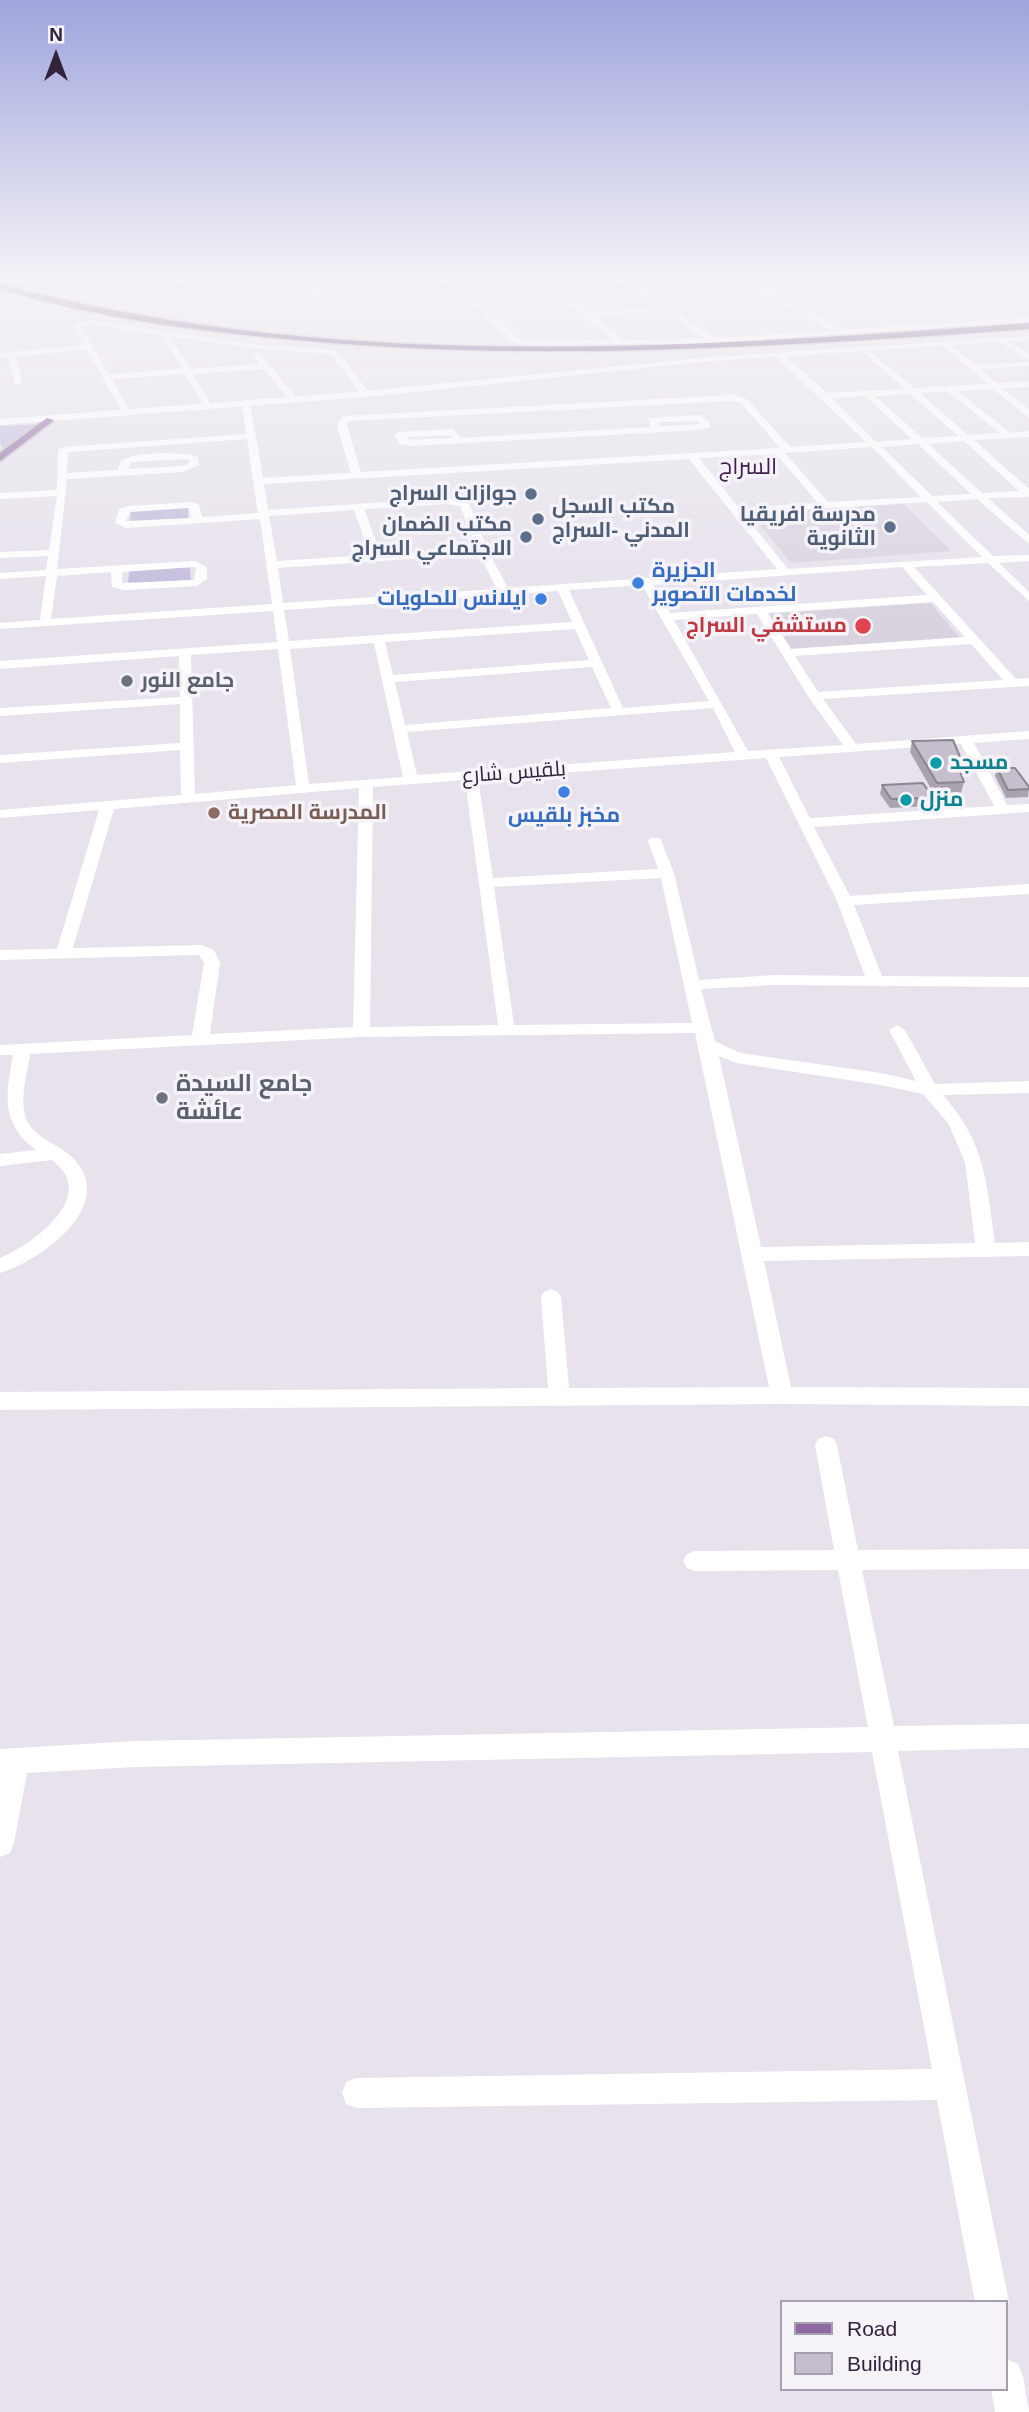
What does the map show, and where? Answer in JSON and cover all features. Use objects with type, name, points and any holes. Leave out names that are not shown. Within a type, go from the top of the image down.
[{"type":"main road","points":[[0,458],[50,420]]},
{"type":"street","points":[[114,390],[127,414]]},
{"type":"street","points":[[198,390],[208,406]]},
{"type":"street","points":[[285,390],[294,400]]},
{"type":"street","points":[[362,390],[366,394]]},
{"type":"street","points":[[0,423],[409,390]]},
{"type":"street","points":[[818,390],[1029,598]]},
{"type":"street","points":[[825,396],[929,390]]},
{"type":"street","points":[[951,390],[1007,435]]},
{"type":"street","points":[[997,390],[1029,415]]},
{"type":"street","points":[[911,391],[1029,493]]},
{"type":"street","points":[[867,393],[1029,541]]},
{"type":"street","points":[[257,481],[357,475],[737,398],[744,401],[825,505]]},
{"type":"street","points":[[246,404],[272,565],[303,789]]},
{"type":"street","points":[[458,440],[453,432],[399,435],[403,442],[458,440],[557,435],[657,429],[707,425],[700,418],[651,420],[657,429]]},
{"type":"street","points":[[357,475],[342,426],[344,419],[557,435],[692,456],[1029,434]]},
{"type":"street","points":[[45,623],[54,573],[53,553],[66,448],[252,436]]},
{"type":"street","points":[[63,476],[187,468],[194,466],[194,458],[185,456],[129,459],[124,463],[123,472]]},
{"type":"street","points":[[692,456],[785,572]]},
{"type":"street","points":[[0,496],[62,493]]},
{"type":"street","points":[[734,511],[1029,493]]},
{"type":"street","points":[[197,521],[195,507],[191,505],[128,509],[123,512],[120,523],[126,525],[197,521],[446,501],[464,503],[483,551],[505,591]]},
{"type":"street","points":[[358,508],[377,559]]},
{"type":"street","points":[[272,565],[483,551]]},
{"type":"street","points":[[0,555],[53,553]]},
{"type":"street","points":[[0,626],[905,564],[1029,558]]},
{"type":"street","points":[[0,576],[198,564],[202,567],[201,579],[193,583],[120,587],[116,584],[117,569]]},
{"type":"street","points":[[905,564],[1013,683]]},
{"type":"street","points":[[646,582],[717,704],[744,757]]},
{"type":"street","points":[[562,587],[619,712]]},
{"type":"street","points":[[667,617],[936,598]]},
{"type":"street","points":[[760,610],[814,695],[852,748]]},
{"type":"street","points":[[0,665],[579,625]]},
{"type":"street","points":[[379,640],[411,780]]},
{"type":"street","points":[[787,653],[974,640]]},
{"type":"street","points":[[185,653],[188,799]]},
{"type":"street","points":[[390,679],[596,663]]},
{"type":"street","points":[[814,695],[1029,682]]},
{"type":"street","points":[[0,712],[185,700]]},
{"type":"street","points":[[399,729],[717,704]]},
{"type":"street","name":"بلقيس شارع","points":[[0,814],[411,780],[1029,735]]},
{"type":"street","points":[[966,740],[1003,810]]},
{"type":"street","points":[[0,759],[187,746]]},
{"type":"street","points":[[771,755],[845,901],[875,980]]},
{"type":"street","points":[[471,777],[508,1032]]},
{"type":"street","points":[[361,1032],[366,784]]},
{"type":"street","points":[[64,953],[108,805]]},
{"type":"street","points":[[806,823],[1029,808]]},
{"type":"street","points":[[655,841],[667,873],[705,1036],[782,1395]]},
{"type":"street","points":[[488,883],[667,873]]},
{"type":"street","points":[[845,901],[1029,889]]},
{"type":"street","points":[[0,955],[194,949],[208,953],[212,963],[200,1041]]},
{"type":"street","points":[[692,985],[775,980],[1029,982]]},
{"type":"street","points":[[897,1030],[929,1090],[955,1119],[965,1138],[974,1162],[986,1248]]},
{"type":"street","points":[[0,1050],[361,1032],[705,1036],[736,1058],[881,1079],[929,1090],[1029,1087]]},
{"type":"street","points":[[0,1266],[41,1246],[61,1226],[75,1201],[77,1180],[71,1166],[20,1125],[15,1111],[22,1049]]},
{"type":"street","points":[[0,1160],[54,1154]]},
{"type":"street","points":[[751,1254],[1029,1249]]},
{"type":"street","points":[[551,1297],[559,1396]]},
{"type":"street","points":[[0,1401],[782,1395],[1029,1397]]},
{"type":"street","points":[[826,1445],[992,2300]]},
{"type":"street","points":[[695,1561],[1029,1559]]},
{"type":"street","points":[[0,1843],[8,1762],[136,1754],[1029,1736]]},
{"type":"street","points":[[357,2093],[950,2084]]},
{"type":"street","points":[[1008,2386],[1013,2412]]},
{"type":"shaded area","points":[[43,424],[6,452],[0,444],[0,426]]},
{"type":"shaded area","points":[[903,504],[952,551],[791,563],[751,514]]},
{"type":"shaded area","points":[[188,507],[188,519],[130,522],[131,511]]},
{"type":"shaded area","points":[[190,567],[191,580],[128,584],[129,571]]},
{"type":"shaded area","name":"مستشفي السراج","points":[[930,603],[960,638],[791,649],[767,614]]},
{"type":"building","points":[[953,740],[963,764],[957,764],[964,782],[937,783],[912,741]]},
{"type":"building","points":[[997,768],[1015,768],[1029,789],[1008,790]]},
{"type":"building","points":[[923,783],[933,798],[891,799],[882,785]]},
{"type":"place","name":"جوازات السراج","points":[[531,494]]},
{"type":"place","name":"مكتب السجل المدني -السراج","points":[[538,519]]},
{"type":"place","name":"مدرسة افريقيا الثانوية","points":[[890,527]]},
{"type":"place","name":"مكتب الضمان الاجتماعي السراج","points":[[526,537]]},
{"type":"place","name":"الجزيرة لخدمات التصوير","points":[[638,583]]},
{"type":"place","name":"ايلانس للحلويات","points":[[541,599]]},
{"type":"place","name":"مستشفي السراج","points":[[863,626]]},
{"type":"place","name":"جامع النور","points":[[127,681]]},
{"type":"place","name":"مسجد","points":[[936,763]]},
{"type":"place","name":"مخبز بلقيس","points":[[564,792]]},
{"type":"place","name":"منزل","points":[[906,800]]},
{"type":"place","name":"المدرسة المصرية","points":[[214,813]]},
{"type":"place","name":"جامع السيدة عائشة","points":[[162,1098]]},
{"type":"district","name":"السراج","points":[[748,468]]}]
